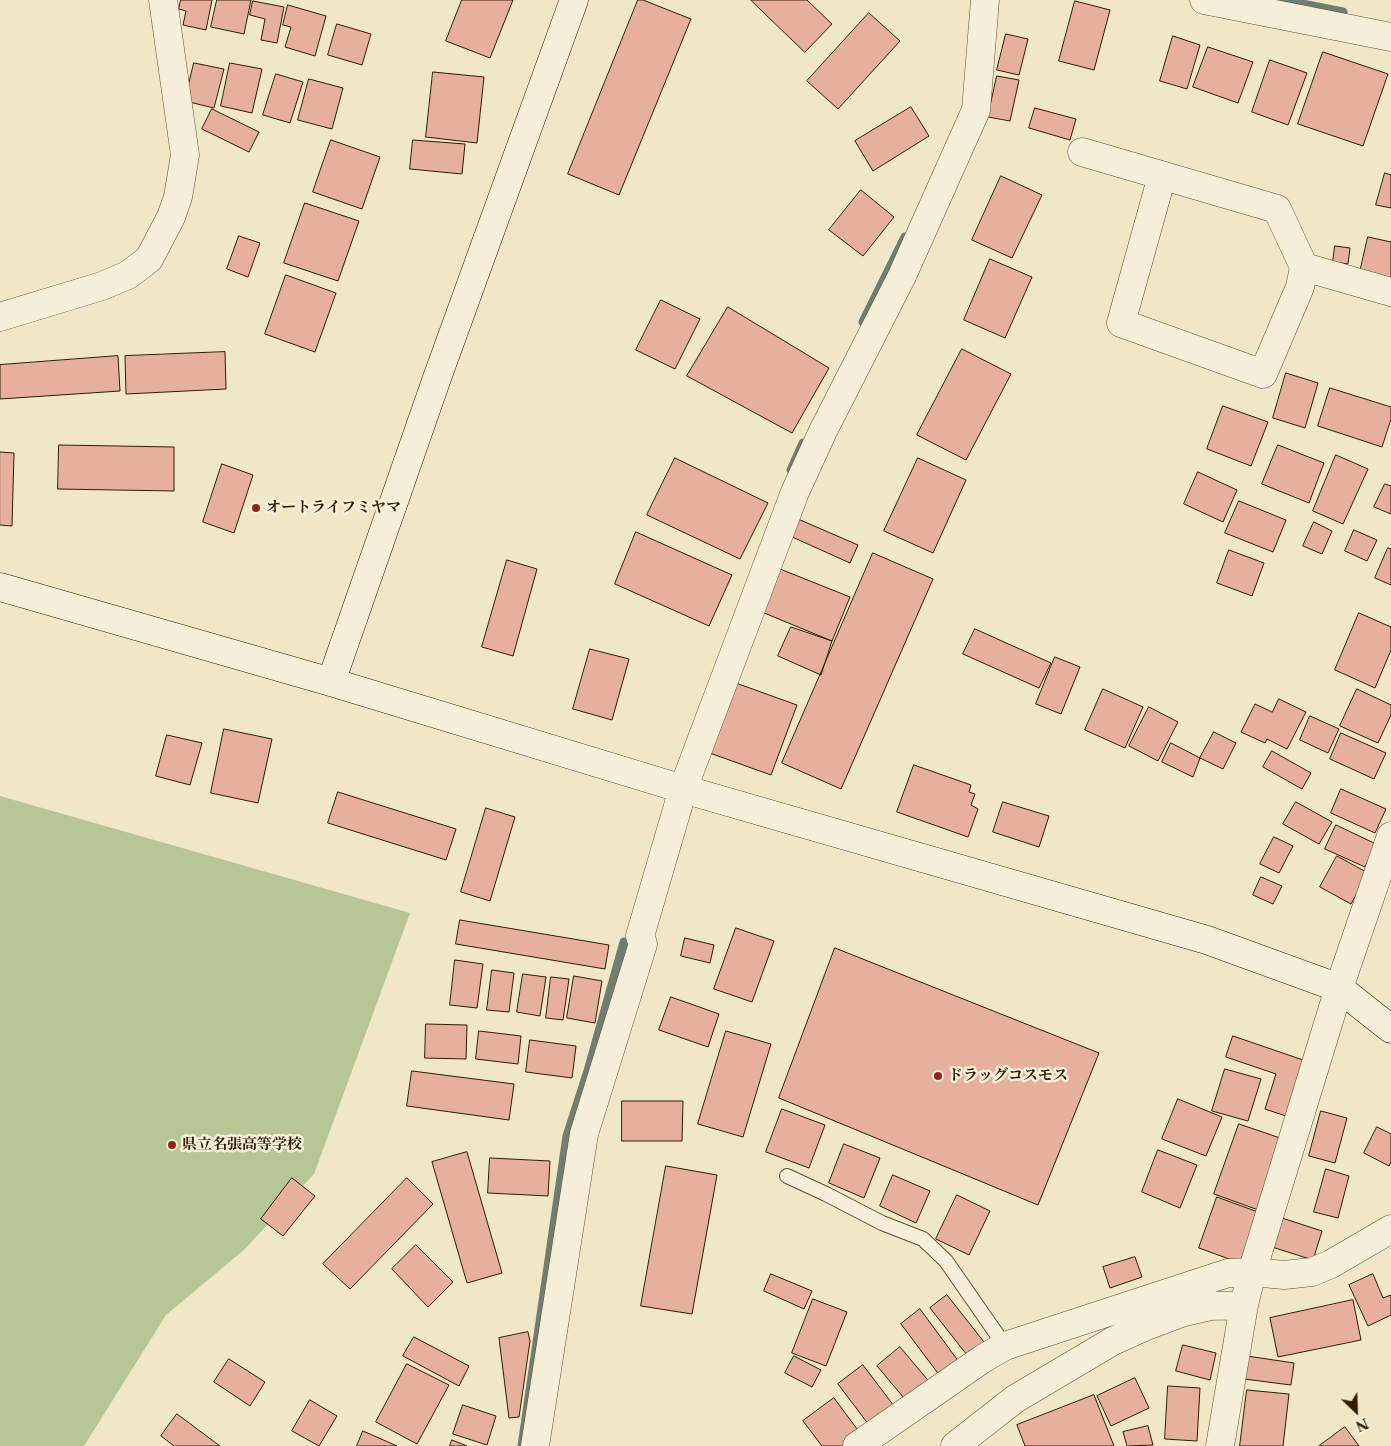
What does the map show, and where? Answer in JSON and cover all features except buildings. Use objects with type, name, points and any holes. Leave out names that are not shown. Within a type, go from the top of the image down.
[{"type":"street","points":[[0,317],[102,286],[128,275],[149,259],[171,218],[178,197],[184,156],[163,0]]},
{"type":"street","points":[[331,682],[437,378],[574,0]]},
{"type":"street","points":[[535,1446],[584,1134],[643,944],[640,936],[683,789],[795,492],[902,276],[976,110],[985,0]]},
{"type":"street","points":[[1204,0],[1391,38]]},
{"type":"street","points":[[1082,152],[1277,209],[1304,267],[1300,287],[1263,374],[1121,323],[1162,176]]},
{"type":"street","points":[[1304,267],[1391,292]]},
{"type":"street","points":[[0,587],[331,682],[683,789],[1207,940],[1339,988],[1391,1029]]},
{"type":"street","points":[[1220,1446],[1244,1305],[1252,1272],[1339,988],[1391,836]]},
{"type":"street","points":[[857,1446],[1004,1346],[1228,1273],[1252,1272],[1284,1275],[1312,1272],[1331,1264],[1391,1229]]},
{"type":"street","points":[[955,1446],[1015,1399],[1113,1341],[1144,1326],[1184,1312],[1210,1306],[1244,1305]]},
{"type":"lane","points":[[786,1176],[882,1223],[923,1240],[935,1249],[1004,1346]]},
{"type":"green space","name":"県立名張高等学校","points":[[0,796],[410,913],[314,1174],[245,1249],[166,1315],[84,1446],[0,1446]]},
{"type":"waterway","points":[[1282,0],[1343,12]]},
{"type":"waterway","points":[[863,322],[905,237]]},
{"type":"waterway","points":[[791,470],[803,443]]},
{"type":"waterway","points":[[522,1446],[567,1136],[588,1071],[624,942]]},
{"type":"place","name":"オートライフミヤマ","points":[[256,508]]},
{"type":"place","name":"ドラッグコスモス","points":[[938,1076]]},
{"type":"place","name":"県立名張高等学校","points":[[172,1145]]}]
